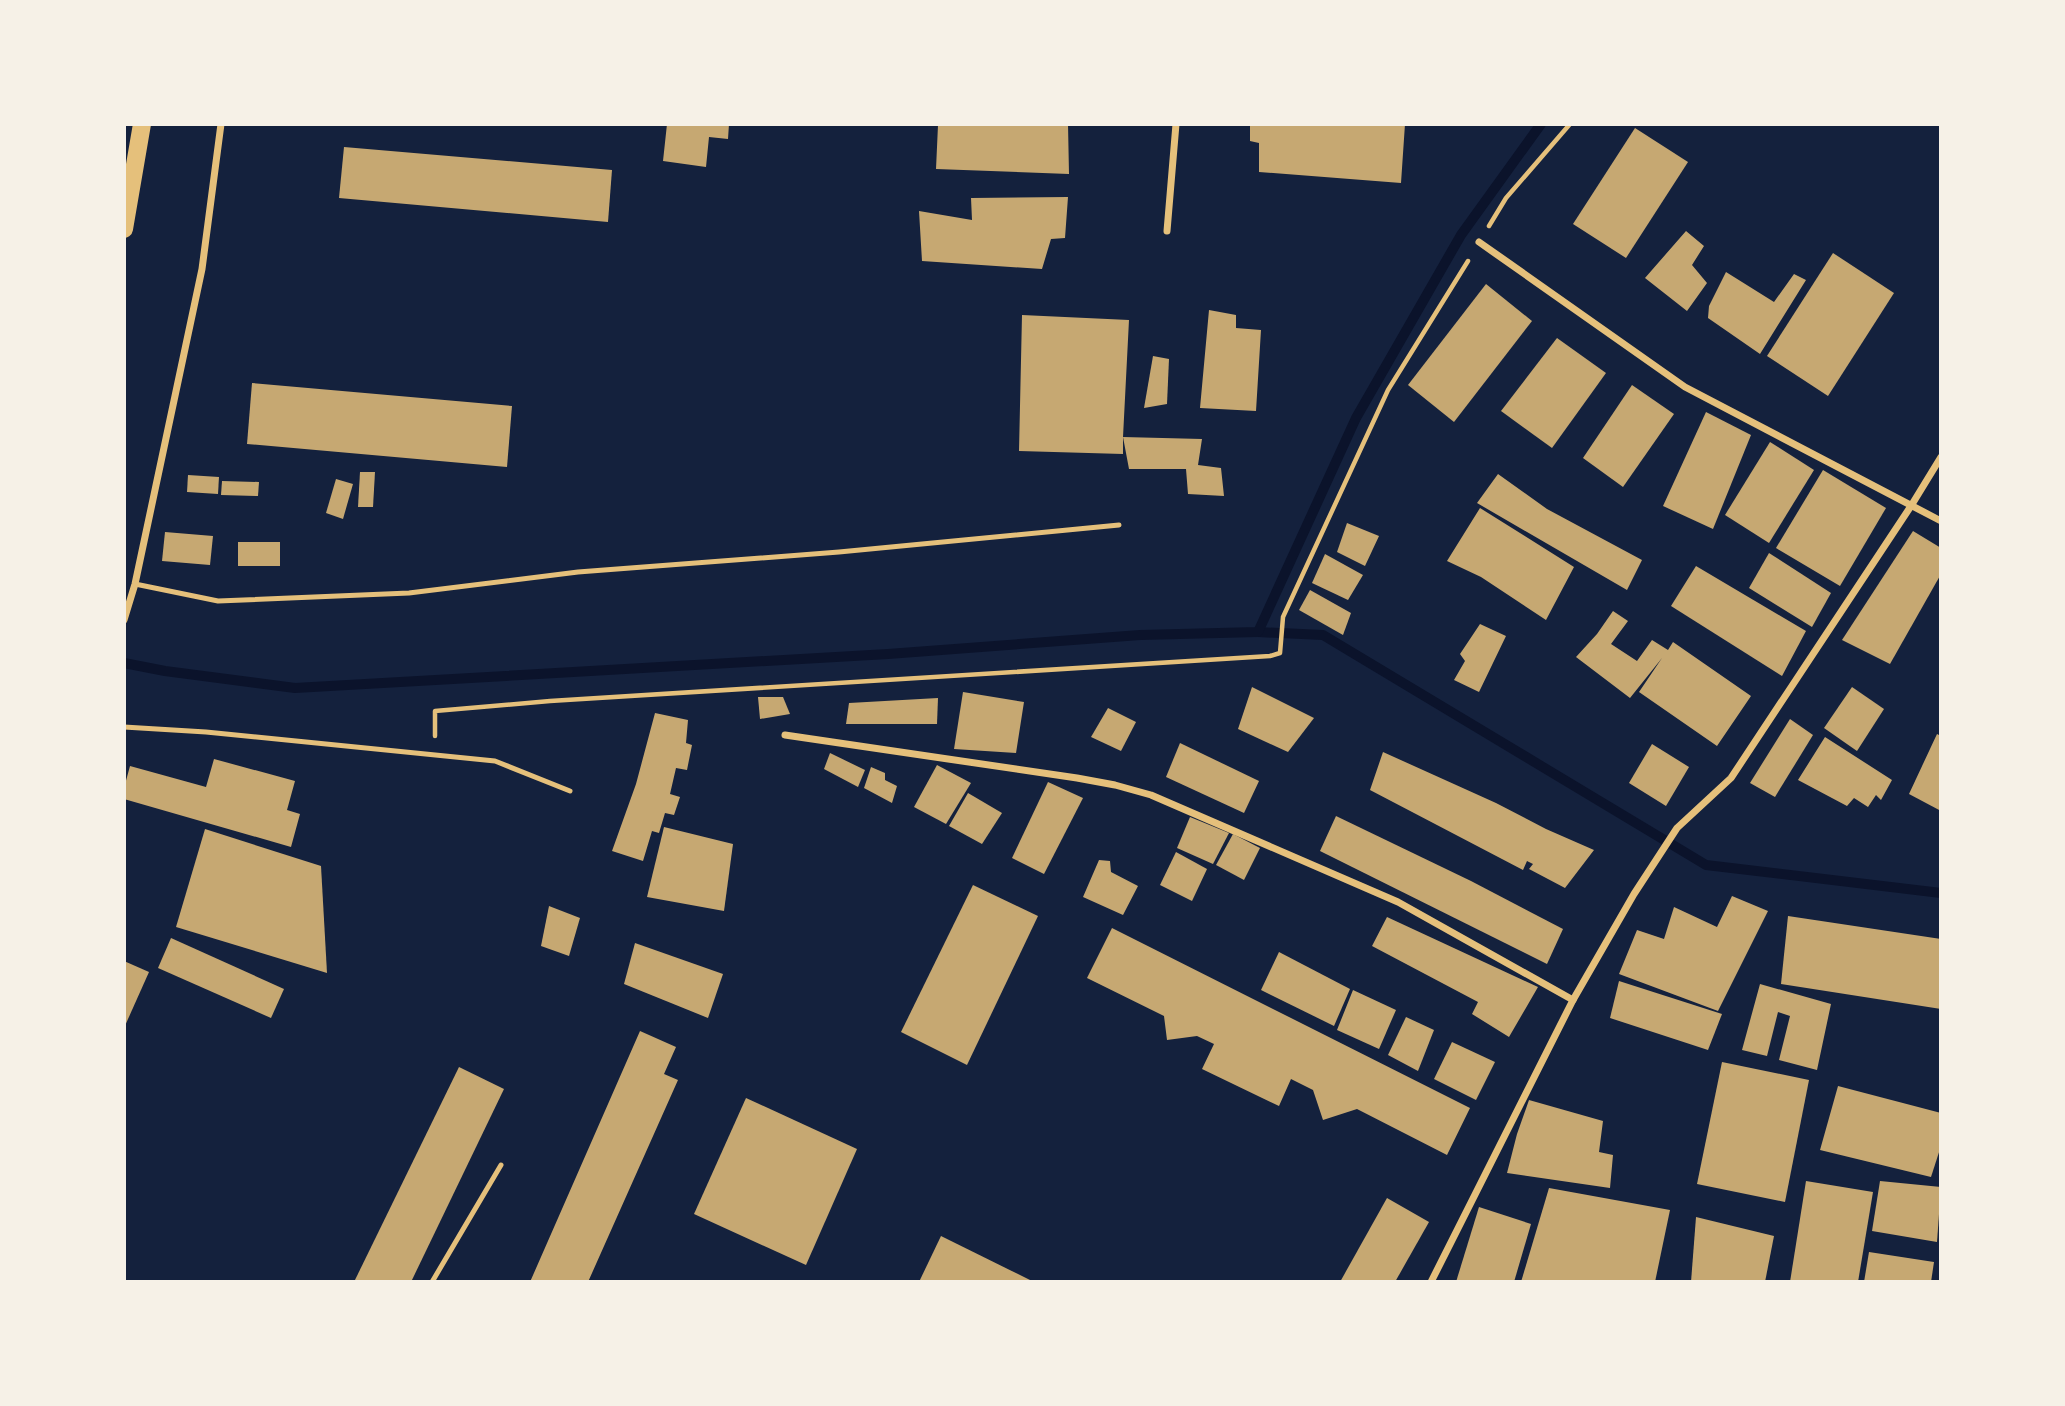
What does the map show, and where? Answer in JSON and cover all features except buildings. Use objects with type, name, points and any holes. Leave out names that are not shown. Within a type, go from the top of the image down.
[{"type":"main road","points":[[124,229],[142,124]]},
{"type":"street","points":[[124,621],[135,584],[202,270],[221,124]]},
{"type":"street","points":[[1167,231],[1176,124]]},
{"type":"street","points":[[1479,242],[1685,387],[1941,521]]},
{"type":"street","points":[[1431,1282],[1573,1000],[1634,894],[1677,828],[1731,778],[1941,457]]},
{"type":"street","points":[[785,734],[1077,778],[1151,795],[1398,902],[1573,1000]]},
{"type":"lane","points":[[135,584],[218,601],[409,593],[579,572],[839,552],[1119,525]]},
{"type":"lane","points":[[124,727],[206,732],[495,761],[570,791]]},
{"type":"lane","points":[[432,1282],[501,1165]]},
{"type":"path","points":[[435,755],[435,711],[550,701],[1270,656],[1280,653],[1283,617],[1388,390],[1506,198],[1570,124]]},
{"type":"waterway","points":[[124,663],[295,688],[888,654],[1140,635],[1258,632],[1356,418],[1461,235],[1541,124]]},
{"type":"waterway","points":[[1258,632],[1323,635],[1706,865],[1941,893]]}]
